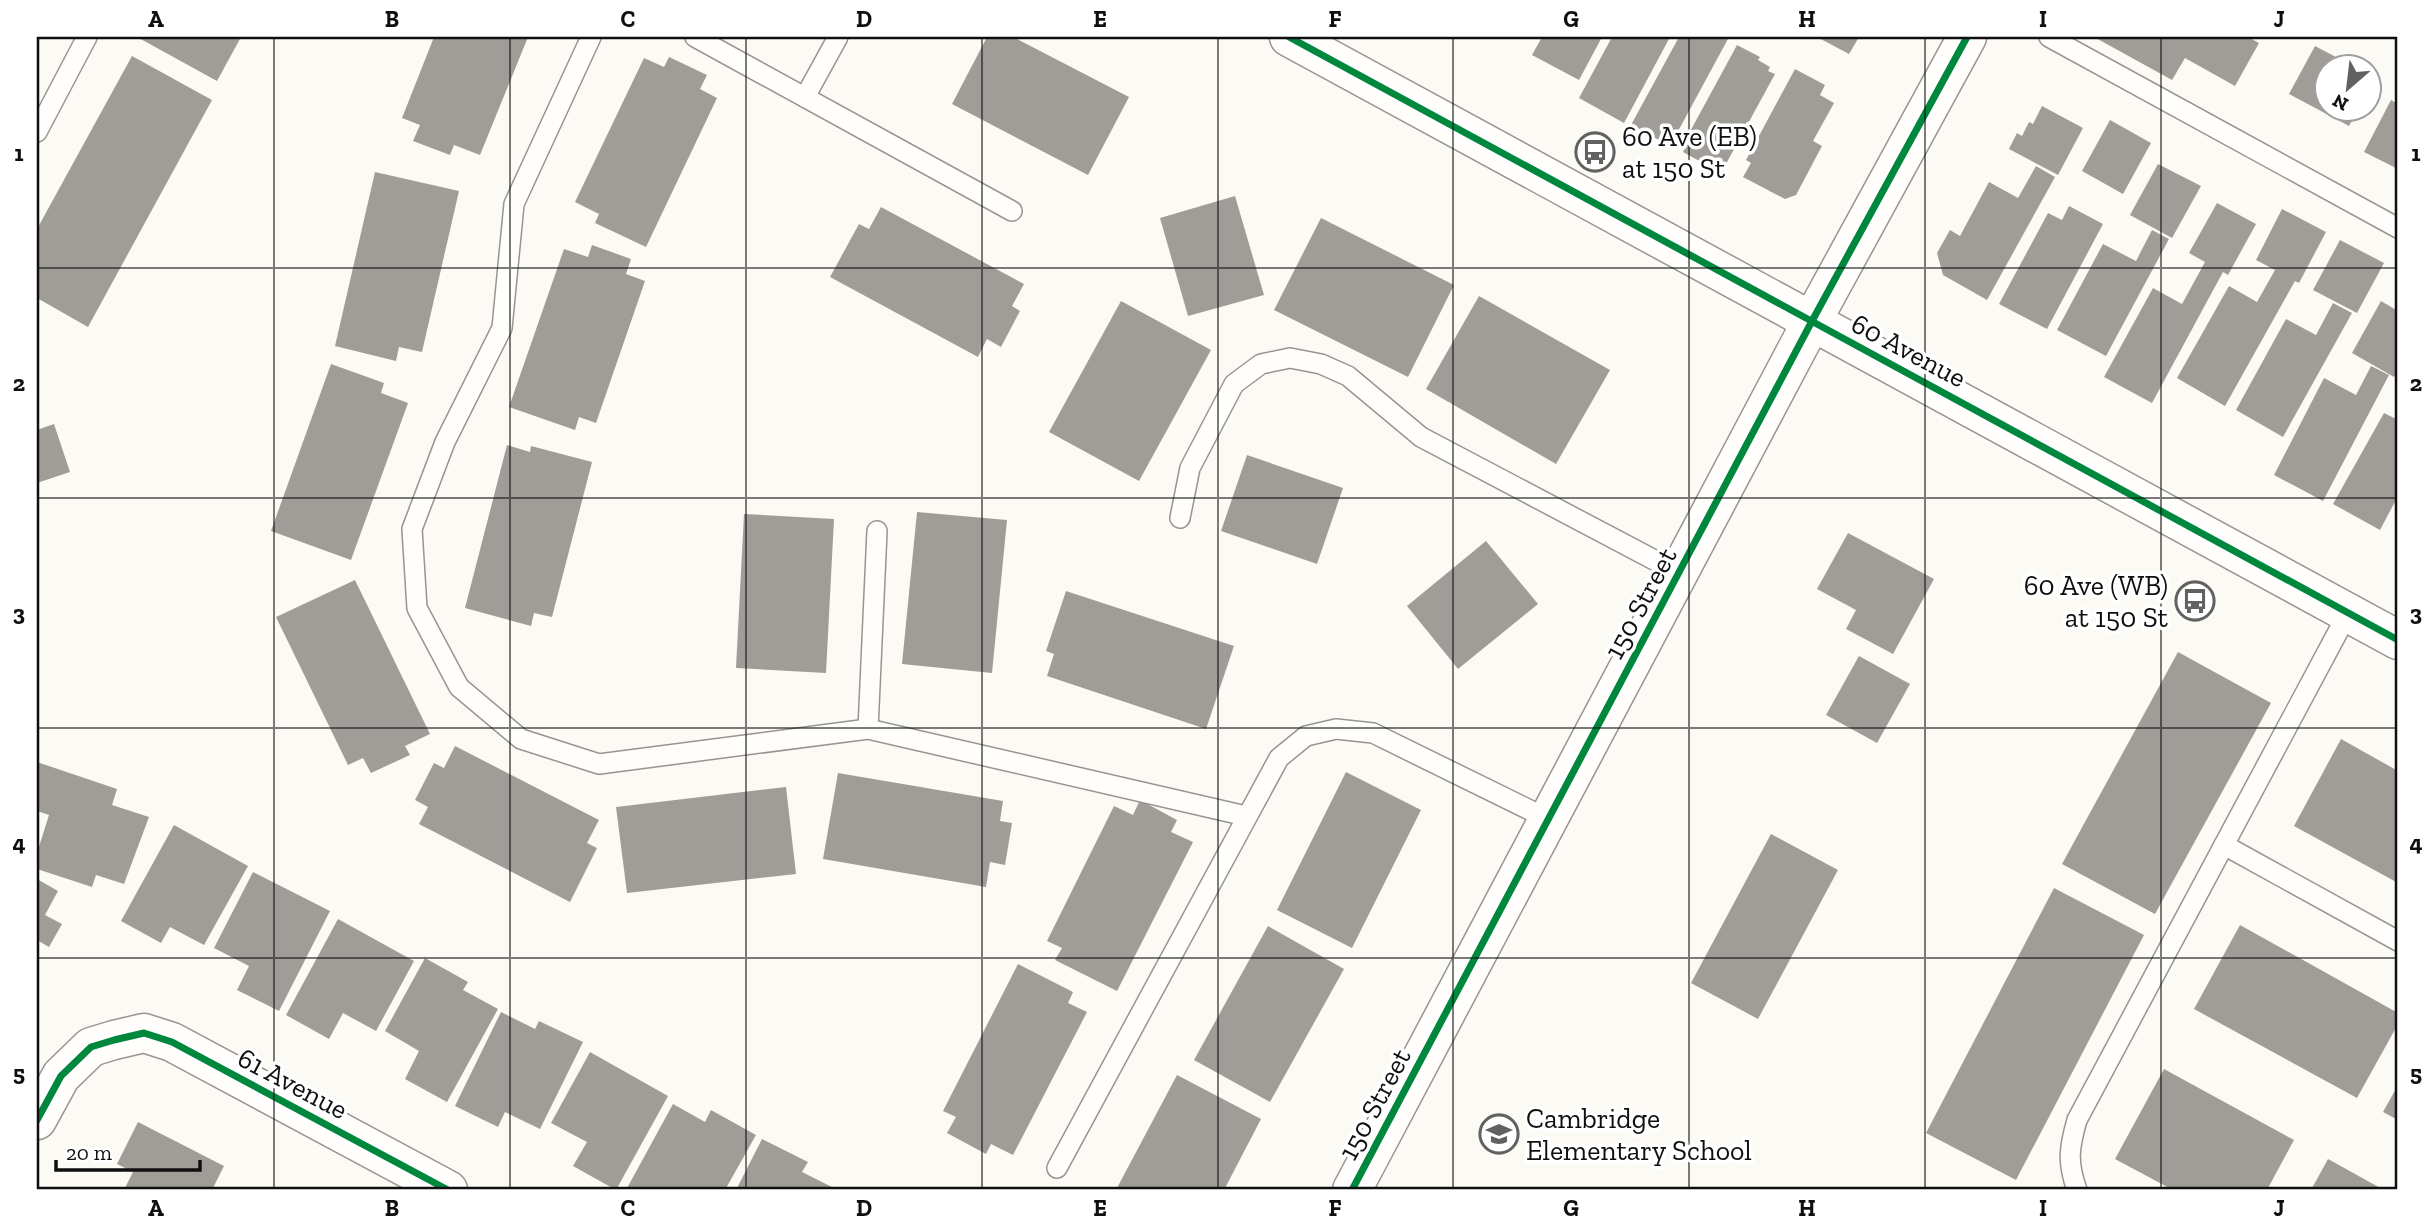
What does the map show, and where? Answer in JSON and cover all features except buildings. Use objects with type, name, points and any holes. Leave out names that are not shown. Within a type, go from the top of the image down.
[{"type":"street","name":"60 Avenue","points":[[1289,37],[2398,640]]},
{"type":"street","name":"150 Street","points":[[1352,1190],[1812,321],[1967,37]]},
{"type":"street","name":"61 Avenue","points":[[37,1121],[61,1076],[91,1047],[144,1033],[172,1042],[448,1190]]},
{"type":"lane","points":[[37,132],[87,37]]},
{"type":"lane","points":[[591,37],[514,204],[502,328],[445,442],[412,529],[417,608],[459,687],[521,739],[599,764],[868,729],[1246,816]]},
{"type":"lane","points":[[695,37],[1012,211]]},
{"type":"lane","points":[[805,97],[838,37]]},
{"type":"lane","points":[[2049,37],[2398,228]]},
{"type":"lane","points":[[1180,518],[1189,468],[1234,384],[1261,363],[1290,358],[1321,364],[1348,376],[1421,436],[1679,573]]},
{"type":"lane","points":[[868,729],[877,531]]},
{"type":"lane","points":[[2077,1190],[2071,1173],[2069,1150],[2077,1120],[2348,613]]},
{"type":"lane","points":[[1058,1167],[1279,758],[1306,736],[1336,730],[1373,733],[1548,819]]},
{"type":"lane","points":[[2224,845],[2398,941]]},
{"type":"cycle path","points":[[1289,37],[2398,640]]},
{"type":"cycle path","points":[[1352,1190],[1812,321],[1967,37]]},
{"type":"cycle path","points":[[37,1120],[61,1076],[91,1047],[144,1033],[172,1042],[448,1190]]},
{"type":"place","name":"60 Ave (EB) at 150 St","points":[[1595,152]]},
{"type":"place","name":"60 Ave (WB) at 150 St","points":[[2195,601]]},
{"type":"place","name":"Cambridge Elementary School","points":[[1499,1134]]}]
